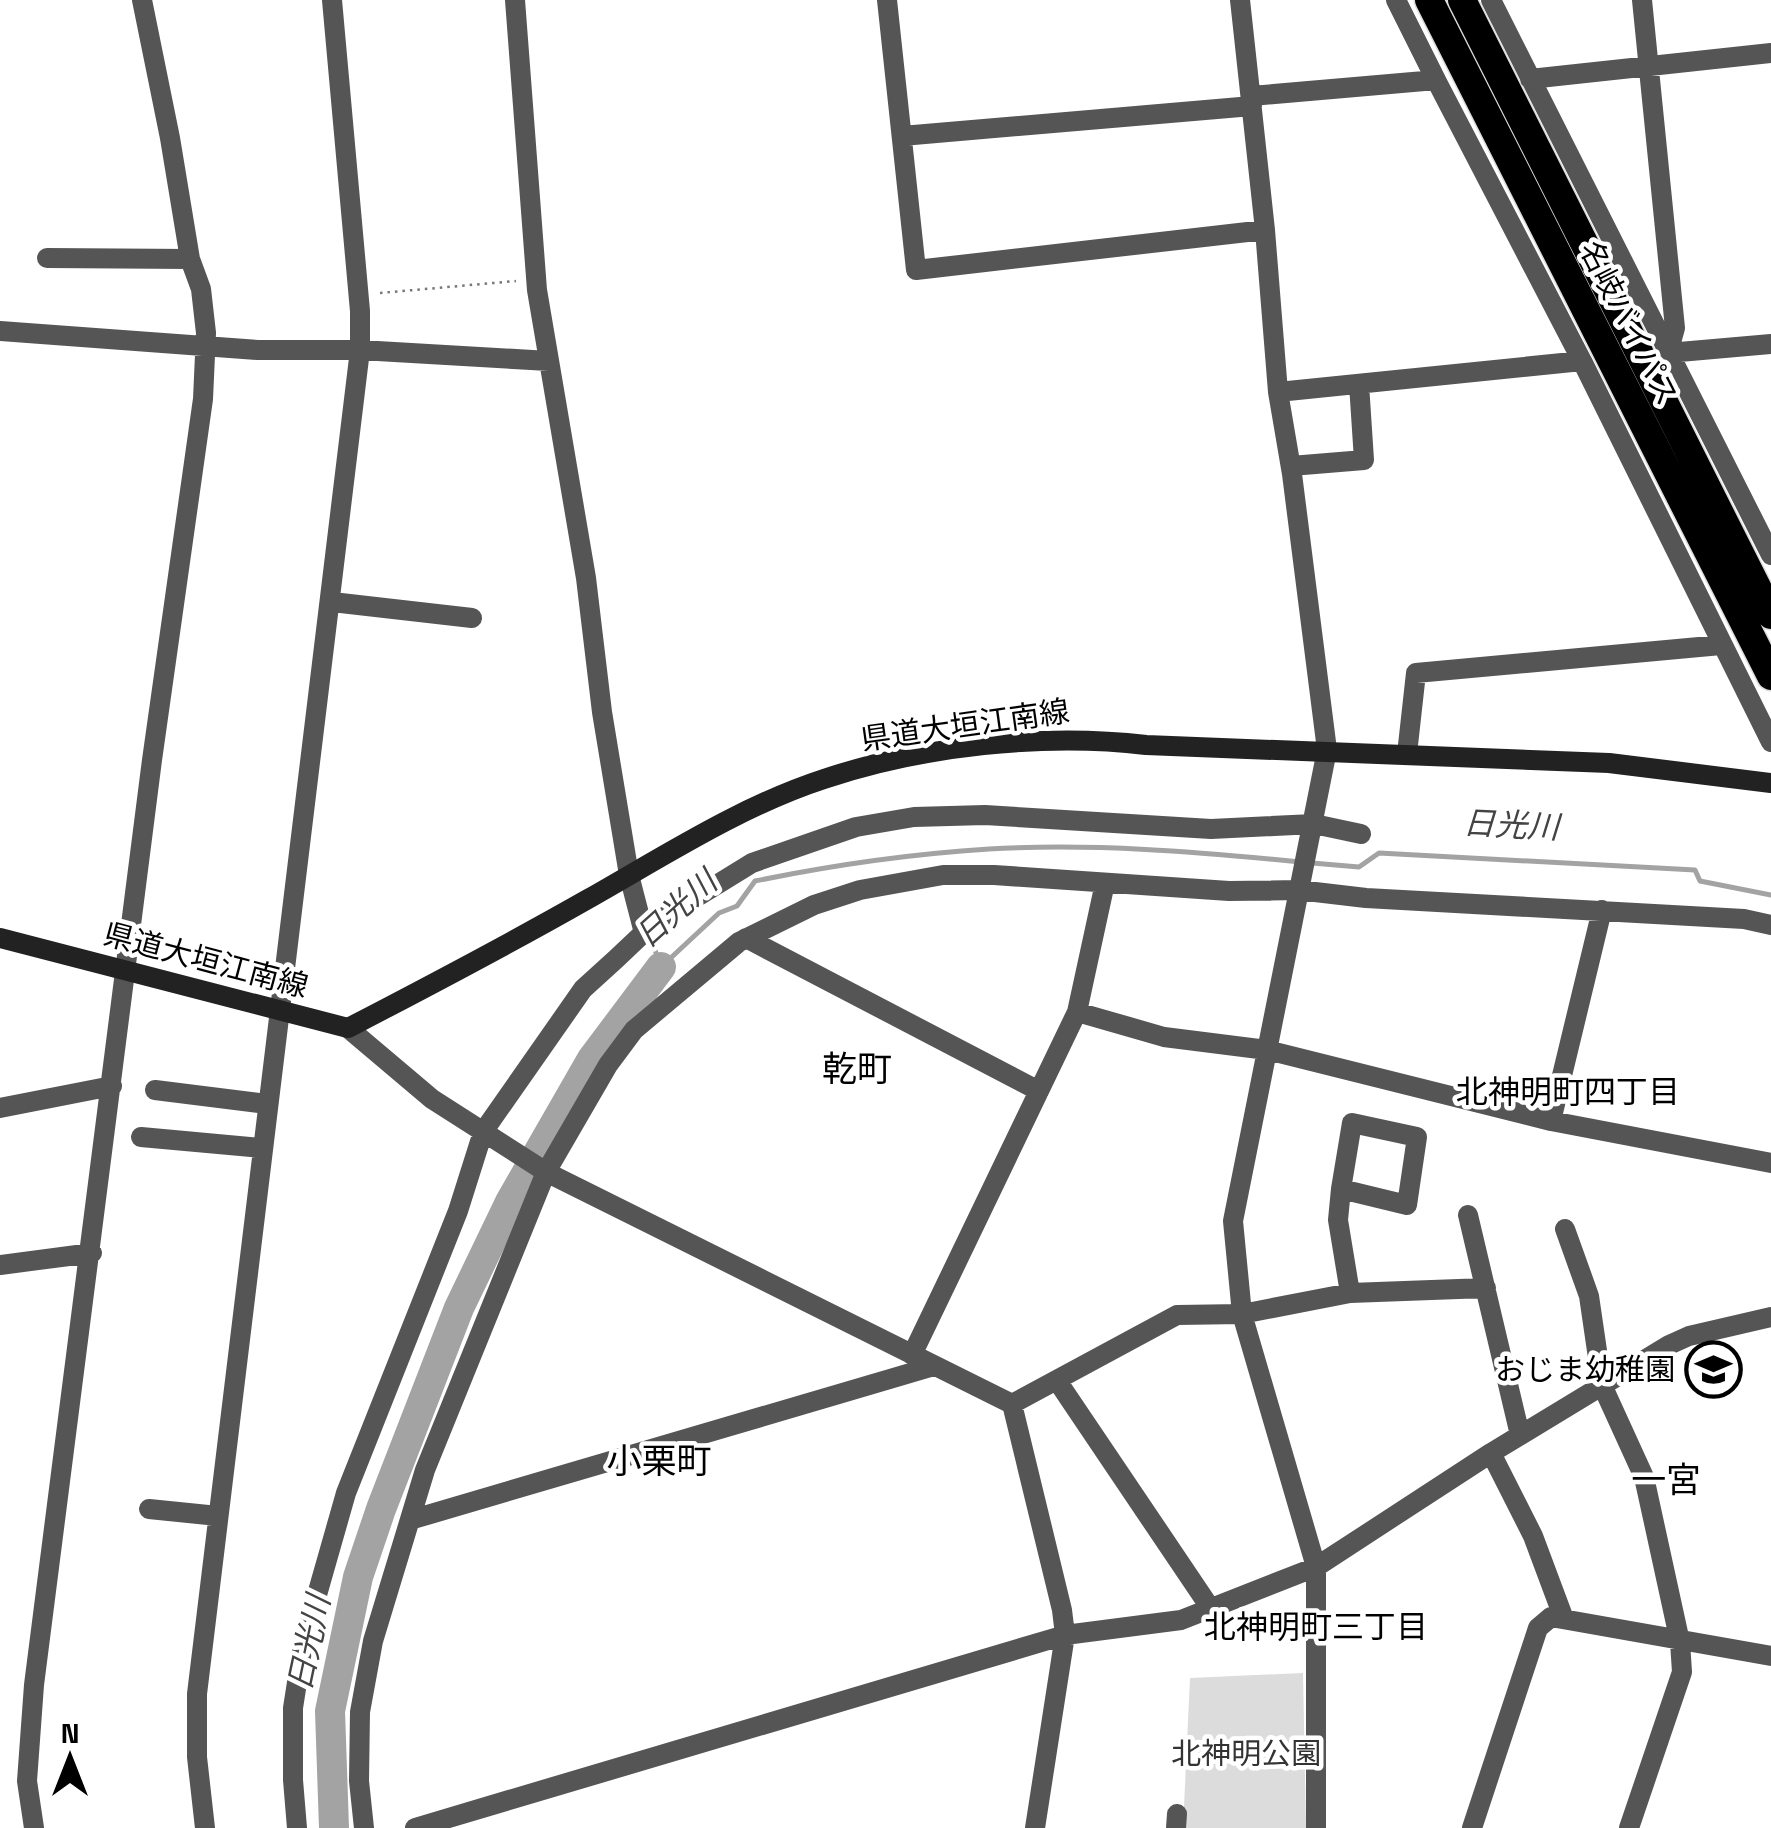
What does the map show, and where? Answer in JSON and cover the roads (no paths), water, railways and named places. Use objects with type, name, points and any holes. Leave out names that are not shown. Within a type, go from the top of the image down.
[{"type":"highway","name":"名岐バイパス","points":[[1429,0],[1771,676]]},
{"type":"highway","name":"名岐バイパス","points":[[1462,0],[1771,615]]},
{"type":"main road","name":"県道大垣江南線","points":[[0,938],[348,1028],[756,808],[824,779],[902,758],[1045,738],[1609,762],[1771,783]]},
{"type":"street","points":[[34,1828],[27,1749],[203,398],[206,346],[201,289],[190,260],[142,0]]},
{"type":"street","points":[[205,1828],[197,1757],[197,1694],[360,350],[332,0]]},
{"type":"street","points":[[514,0],[537,280],[629,875],[644,933]]},
{"type":"street","points":[[888,0],[916,270],[1265,230]]},
{"type":"street","points":[[1240,0],[1278,392],[1327,750],[1233,1221],[1242,1314],[1316,1567],[1316,1828]]},
{"type":"street","points":[[1396,0],[1582,361],[1771,742]]},
{"type":"street","points":[[1491,0],[1771,555]]},
{"type":"street","points":[[1642,0],[1675,328],[1668,353]]},
{"type":"street","points":[[1530,79],[1771,52]]},
{"type":"street","points":[[902,136],[1436,80]]},
{"type":"street","points":[[47,258],[190,260]]},
{"type":"street","points":[[0,331],[258,350],[360,350],[550,361]]},
{"type":"street","points":[[1668,353],[1771,344]]},
{"type":"street","points":[[1278,392],[1582,361]]},
{"type":"street","points":[[1290,466],[1364,460],[1359,384]]},
{"type":"street","points":[[332,602],[472,618]]},
{"type":"street","points":[[1408,754],[1416,673],[1721,644]]},
{"type":"street","points":[[297,1828],[294,1708],[303,1644],[352,1477],[486,1134],[583,990],[644,933],[694,897],[752,863],[806,841],[914,817],[985,814],[1211,829],[1313,828],[1361,834]]},
{"type":"street","points":[[364,1828],[359,1781],[360,1712],[373,1642],[426,1470],[544,1170],[634,1030],[708,965],[746,938],[814,904],[894,882],[943,876],[1228,891],[1299,888],[1366,898],[1744,919],[1771,925]]},
{"type":"street","points":[[912,1356],[1078,1012],[1105,883]]},
{"type":"street","points":[[1551,1121],[1602,910]]},
{"type":"street","points":[[746,938],[1039,1091]]},
{"type":"street","points":[[1078,1012],[1164,1037],[1267,1050],[1551,1121],[1771,1164]]},
{"type":"street","points":[[348,1028],[432,1099],[544,1170],[1012,1404]]},
{"type":"street","points":[[0,1108],[112,1086]]},
{"type":"street","points":[[155,1090],[268,1104]]},
{"type":"street","points":[[1341,1188],[1408,1205],[1417,1137],[1352,1123],[1341,1188],[1338,1220],[1350,1293]]},
{"type":"street","points":[[141,1138],[262,1148]]},
{"type":"street","points":[[1468,1215],[1520,1435]]},
{"type":"street","points":[[1565,1229],[1589,1296],[1602,1384],[1644,1477],[1680,1642],[1682,1672],[1629,1828]]},
{"type":"street","points":[[0,1265],[92,1253]]},
{"type":"street","points":[[1012,1404],[1177,1315],[1242,1314],[1350,1293],[1486,1288]]},
{"type":"street","points":[[415,1828],[1064,1634],[1181,1620],[1316,1567],[1602,1384],[1689,1336],[1771,1317]]},
{"type":"street","points":[[410,1520],[934,1366]]},
{"type":"street","points":[[1058,1382],[1209,1606]]},
{"type":"street","points":[[1012,1404],[1062,1610],[1064,1634],[1035,1828]]},
{"type":"street","points":[[1491,1453],[1534,1536],[1564,1619]]},
{"type":"street","points":[[150,1509],[218,1516]]},
{"type":"street","points":[[1472,1828],[1538,1628],[1551,1617],[1771,1656]]},
{"type":"waterway","name":"日光川","points":[[649,933],[661,967],[719,913],[737,906],[755,881],[930,854],[1028,847],[1106,848],[1301,862]]},
{"type":"waterway","name":"日光川","points":[[1312,863],[1359,867],[1379,853],[1695,870],[1700,881],[1771,895]]},
{"type":"waterway","name":"日光川","points":[[334,1828],[330,1711],[358,1577],[381,1509],[459,1308],[510,1202],[592,1059],[661,967]]},
{"type":"place","name":"おじま幼稚園","points":[[1714,1369]]},
{"type":"district","name":"乾町","points":[[857,1069]]},
{"type":"district","name":"北神明町四丁目","points":[[1568,1092]]},
{"type":"district","name":"小栗町","points":[[659,1461]]},
{"type":"district","name":"一宮","points":[[1666,1480]]},
{"type":"district","name":"北神明町三丁目","points":[[1316,1627]]},
{"type":"park label","name":"北神明公園","points":[[1246,1753]]}]
